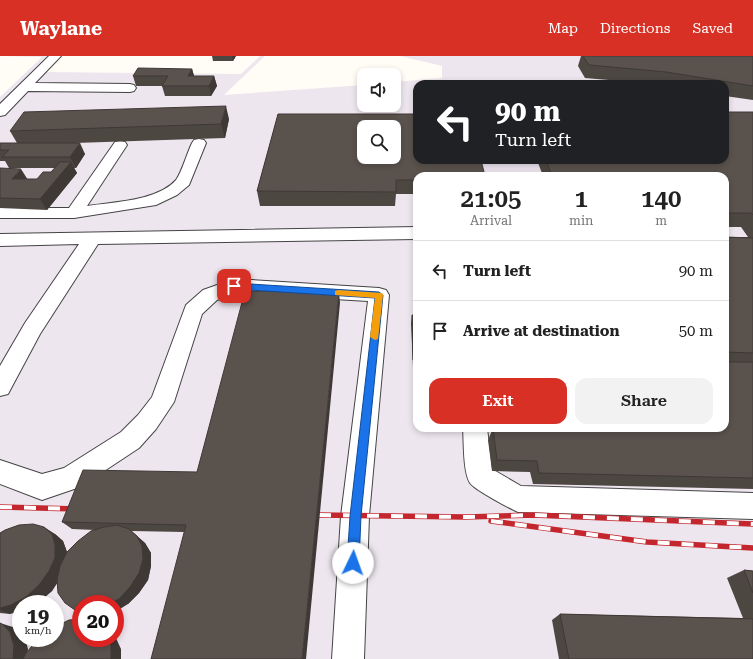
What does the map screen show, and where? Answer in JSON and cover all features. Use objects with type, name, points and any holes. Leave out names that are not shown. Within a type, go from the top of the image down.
[{"type":"street","points":[[0,112],[55,56]]},
{"type":"street","points":[[24,87],[130,88]]},
{"type":"street","points":[[0,213],[74,214],[150,201],[171,192],[182,182],[199,143]]},
{"type":"street","points":[[74,214],[120,145]]},
{"type":"street","points":[[0,240],[413,233]]},
{"type":"street","points":[[0,387],[32,328],[93,238]]},
{"type":"street","points":[[0,472],[42,487],[71,478],[130,440],[147,422],[162,402],[193,310],[210,295],[234,286],[379,295],[355,516],[348,659]]},
{"type":"street","points":[[475,432],[480,476],[518,499],[753,506]]},
{"type":"shaded area","points":[[0,56],[59,56],[43,72],[241,74],[260,56],[265,56],[224,95],[357,86],[357,112],[401,112],[401,81],[413,80],[413,164],[729,164],[729,80],[418,80],[442,78],[442,66],[400,56],[753,56],[753,659],[0,659],[0,97],[42,57]]},
{"type":"building","points":[[583,56],[753,56],[753,86],[729,82],[729,80],[716,80],[666,72],[589,65]]},
{"type":"building","points":[[138,68],[192,69],[188,76],[214,76],[209,86],[162,86],[168,76],[133,76]]},
{"type":"building","points":[[226,106],[221,124],[10,131],[24,112]]},
{"type":"building","points":[[729,112],[753,112],[753,215],[751,213],[729,213],[729,172],[550,172],[548,164],[729,164]]},
{"type":"building","points":[[278,114],[413,114],[413,164],[482,164],[484,172],[413,172],[413,180],[396,180],[396,192],[257,191]]},
{"type":"building","points":[[0,143],[80,143],[70,157],[2,157],[9,150],[0,150]]},
{"type":"building","points":[[60,162],[71,162],[40,199],[0,198],[0,168],[21,169],[12,179],[37,179],[43,172],[51,172]]},
{"type":"building","points":[[729,237],[753,238],[753,353],[729,352]]},
{"type":"building","points":[[245,291],[339,292],[302,659],[151,659],[186,525],[62,522],[83,470],[197,472]]},
{"type":"building","points":[[412,315],[413,315],[413,360]]},
{"type":"building","points":[[729,362],[753,362],[753,478],[539,473],[537,461],[497,460],[494,432],[729,432]]},
{"type":"building","points":[[33,524],[44,527],[52,534],[55,545],[55,558],[49,571],[39,585],[28,595],[12,595],[12,604],[0,608],[0,533],[19,525]]},
{"type":"building","points":[[117,525],[129,529],[137,536],[142,546],[143,559],[139,573],[123,595],[72,595],[72,608],[64,602],[64,595],[59,595],[58,593],[57,580],[60,566],[67,552],[78,541],[91,531]]},
{"type":"building","points":[[744,570],[753,571],[753,593]]},
{"type":"building","points":[[560,614],[753,619],[753,659],[569,659]]},
{"type":"building","points":[[72,620],[72,647],[111,647],[111,659],[23,659],[31,647],[64,647],[64,622]]},
{"type":"building","points":[[0,623],[10,632],[12,647],[14,647],[13,659],[0,659]]},
{"type":"railway","points":[[0,507],[78,509]]},
{"type":"railway","points":[[319,515],[466,517],[533,515],[753,524]]},
{"type":"railway","points":[[491,521],[647,542],[753,548]]},
{"type":"slow traffic","points":[[338,293],[379,295],[375,337]]},
{"type":"route","points":[[234,286],[379,295],[355,516],[353,563]]}]
